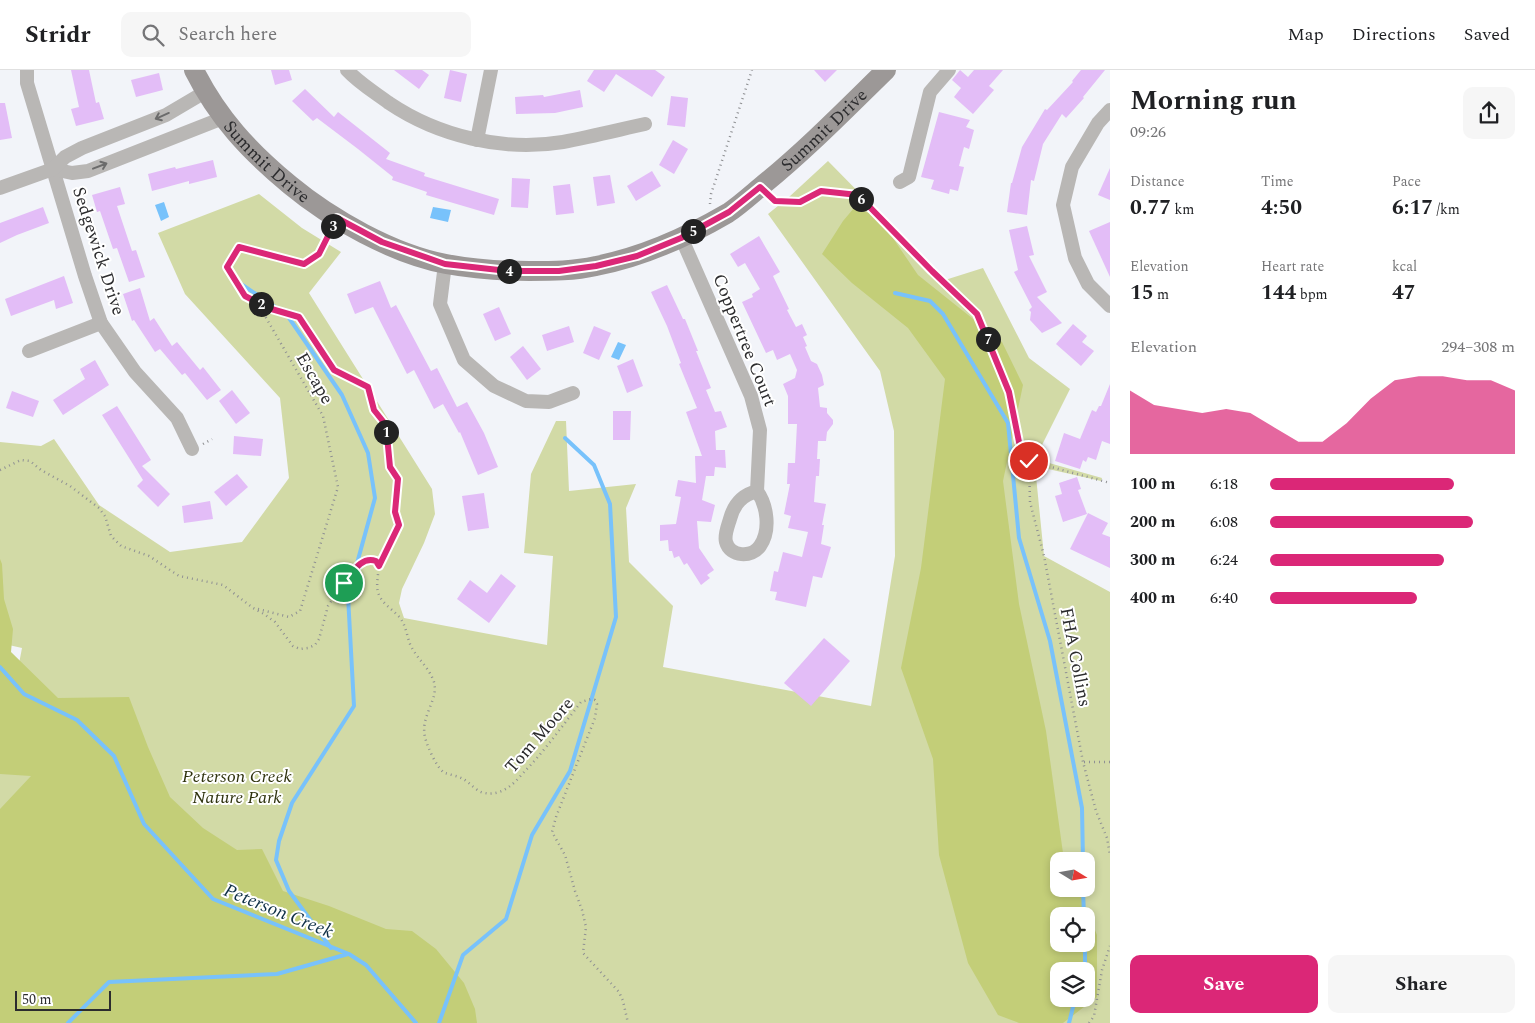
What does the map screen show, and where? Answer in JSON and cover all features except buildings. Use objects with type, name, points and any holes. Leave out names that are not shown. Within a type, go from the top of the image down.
[{"type":"main road","name":"Summit Drive","points":[[194,70],[205,92],[223,118],[261,161],[304,196],[337,218],[382,242],[445,264],[508,271],[559,271],[596,266],[637,256],[681,238],[729,212],[793,160],[886,70]]},
{"type":"street","name":"Sedgewick Drive","points":[[27,70],[27,83],[101,323],[135,372],[177,418],[192,449]]},
{"type":"street","points":[[347,70],[356,81],[401,111],[427,125],[477,140],[519,145],[561,142],[645,124]]},
{"type":"street","points":[[477,140],[491,70]]},
{"type":"street","points":[[900,182],[909,177],[930,92],[949,70]]},
{"type":"street","points":[[0,188],[53,169],[65,157],[82,148],[166,115],[205,92]]},
{"type":"street","points":[[1110,110],[1098,123],[1072,167],[1064,206],[1075,258],[1088,284],[1110,306]]},
{"type":"street","points":[[53,169],[72,173],[88,171],[223,118]]},
{"type":"street","name":"Coppertree Court","points":[[681,238],[751,396],[760,430],[757,491]]},
{"type":"street","points":[[445,264],[440,304],[464,360],[494,386],[526,401],[549,402],[573,393]]},
{"type":"street","points":[[29,351],[101,323]]},
{"type":"path","points":[[710,222],[711,194],[752,70]]},
{"type":"path","points":[[760,187],[775,201],[800,202],[821,191],[858,195],[977,314],[1009,392],[1019,442],[1029,461],[1110,483]]},
{"type":"path","name":"Escape","points":[[253,608],[289,617],[300,611],[338,487],[323,416],[265,316],[245,296],[227,267],[239,247],[304,264],[319,254],[337,218]]},
{"type":"path","points":[[245,296],[268,308],[299,317],[334,370],[368,387],[374,410],[386,425],[390,467],[398,479],[395,512],[399,525],[379,566]]},
{"type":"path","points":[[0,470],[21,460],[30,461],[41,470],[70,486],[99,508],[105,516],[111,536],[120,546],[149,556],[179,576],[223,585],[275,622],[293,646],[300,649],[308,648],[319,640],[328,606],[362,561],[370,559],[376,561],[379,566]]},
{"type":"path","name":"FHA Collins","points":[[1029,461],[1030,502],[1044,556],[1084,762],[1096,811],[1109,837],[1110,855]]},
{"type":"path","name":"Tom Moore","points":[[379,566],[376,582],[379,596],[402,620],[410,645],[424,663],[434,683],[434,695],[424,725],[425,737],[430,751],[443,772],[464,780],[477,790],[485,793],[498,793],[511,786],[538,758],[581,702],[591,699],[595,700],[597,704],[595,718],[556,817],[552,832],[566,855],[582,910],[586,927],[583,953],[619,992],[628,1023]]},
{"type":"path","points":[[1084,762],[1110,762]]},
{"type":"path","points":[[1089,1023],[1094,1016],[1102,970],[1110,946]]},
{"type":"green space","name":"Peterson Creek Nature Park","points":[[828,161],[945,280],[983,268],[1029,358],[1070,389],[1035,459],[1102,478],[1101,481],[1035,466],[1044,556],[1110,592],[1110,1023],[0,1023],[0,763],[22,648],[0,643],[0,442],[41,446],[54,439],[99,505],[170,552],[242,542],[289,478],[280,398],[185,294],[158,233],[259,194],[302,228],[341,252],[309,293],[432,489],[435,514],[424,543],[402,589],[399,603],[404,618],[547,645],[553,556],[524,553],[531,474],[556,421],[566,421],[569,491],[636,484],[626,508],[629,562],[673,606],[663,667],[871,706],[895,556],[894,431],[880,371],[768,214]]},
{"type":"green space","points":[[854,208],[878,216],[918,275],[1002,342],[1023,385],[1003,481],[1019,604],[1046,731],[1063,852],[1050,852],[1050,898],[1082,898],[1085,907],[1050,907],[1050,952],[1095,952],[1095,930],[1097,935],[1097,997],[1095,999],[1095,962],[1050,962],[1050,1007],[1084,1007],[1063,1023],[1019,1023],[998,1015],[968,963],[939,855],[933,759],[901,668],[921,568],[945,379],[908,328],[852,283],[822,254],[843,221]]},
{"type":"green space","points":[[0,559],[4,599],[13,629],[11,652],[58,698],[129,697],[170,797],[203,828],[237,850],[262,849],[283,891],[329,906],[386,929],[412,931],[436,949],[464,983],[475,1009],[477,1023],[0,1023],[0,809],[31,776],[0,774]]},
{"type":"water","points":[[164,202],[169,217],[161,221],[155,205]]},
{"type":"water","points":[[433,207],[451,210],[448,222],[430,218]]},
{"type":"water","points":[[618,342],[626,345],[619,360],[611,357]]},
{"type":"waterway","points":[[238,282],[287,315],[342,395],[368,453],[375,498],[348,596],[354,706],[292,803],[279,841],[276,860],[289,891],[331,948]]},
{"type":"waterway","points":[[895,293],[930,301],[943,314],[1008,423],[1019,538],[1050,641],[1082,808],[1083,852]]},
{"type":"waterway","points":[[439,1023],[463,955],[506,919],[532,835],[570,771],[616,617],[610,504],[594,465],[565,438]]},
{"type":"waterway","name":"Peterson Creek","points":[[0,667],[24,694],[77,720],[114,756],[144,824],[213,899],[349,954],[366,965],[416,1023]]},
{"type":"waterway","points":[[1083,898],[1084,907]]},
{"type":"waterway","points":[[1085,952],[1085,962]]},
{"type":"waterway","points":[[68,1023],[109,982],[277,974],[348,954]]},
{"type":"waterway","points":[[1069,1023],[1073,1007]]},
{"type":"route","points":[[344,583],[362,561],[370,559],[376,561],[379,566],[399,525],[395,512],[398,479],[390,467],[386,425],[374,410],[368,387],[334,370],[299,317],[268,308],[245,296],[227,267],[239,247],[304,264],[319,254],[337,218],[382,242],[445,264],[508,271],[559,271],[596,266],[637,256],[681,238],[729,212],[760,187],[775,201],[800,202],[821,191],[858,195],[977,314],[1009,392],[1019,442],[1029,461]]}]
